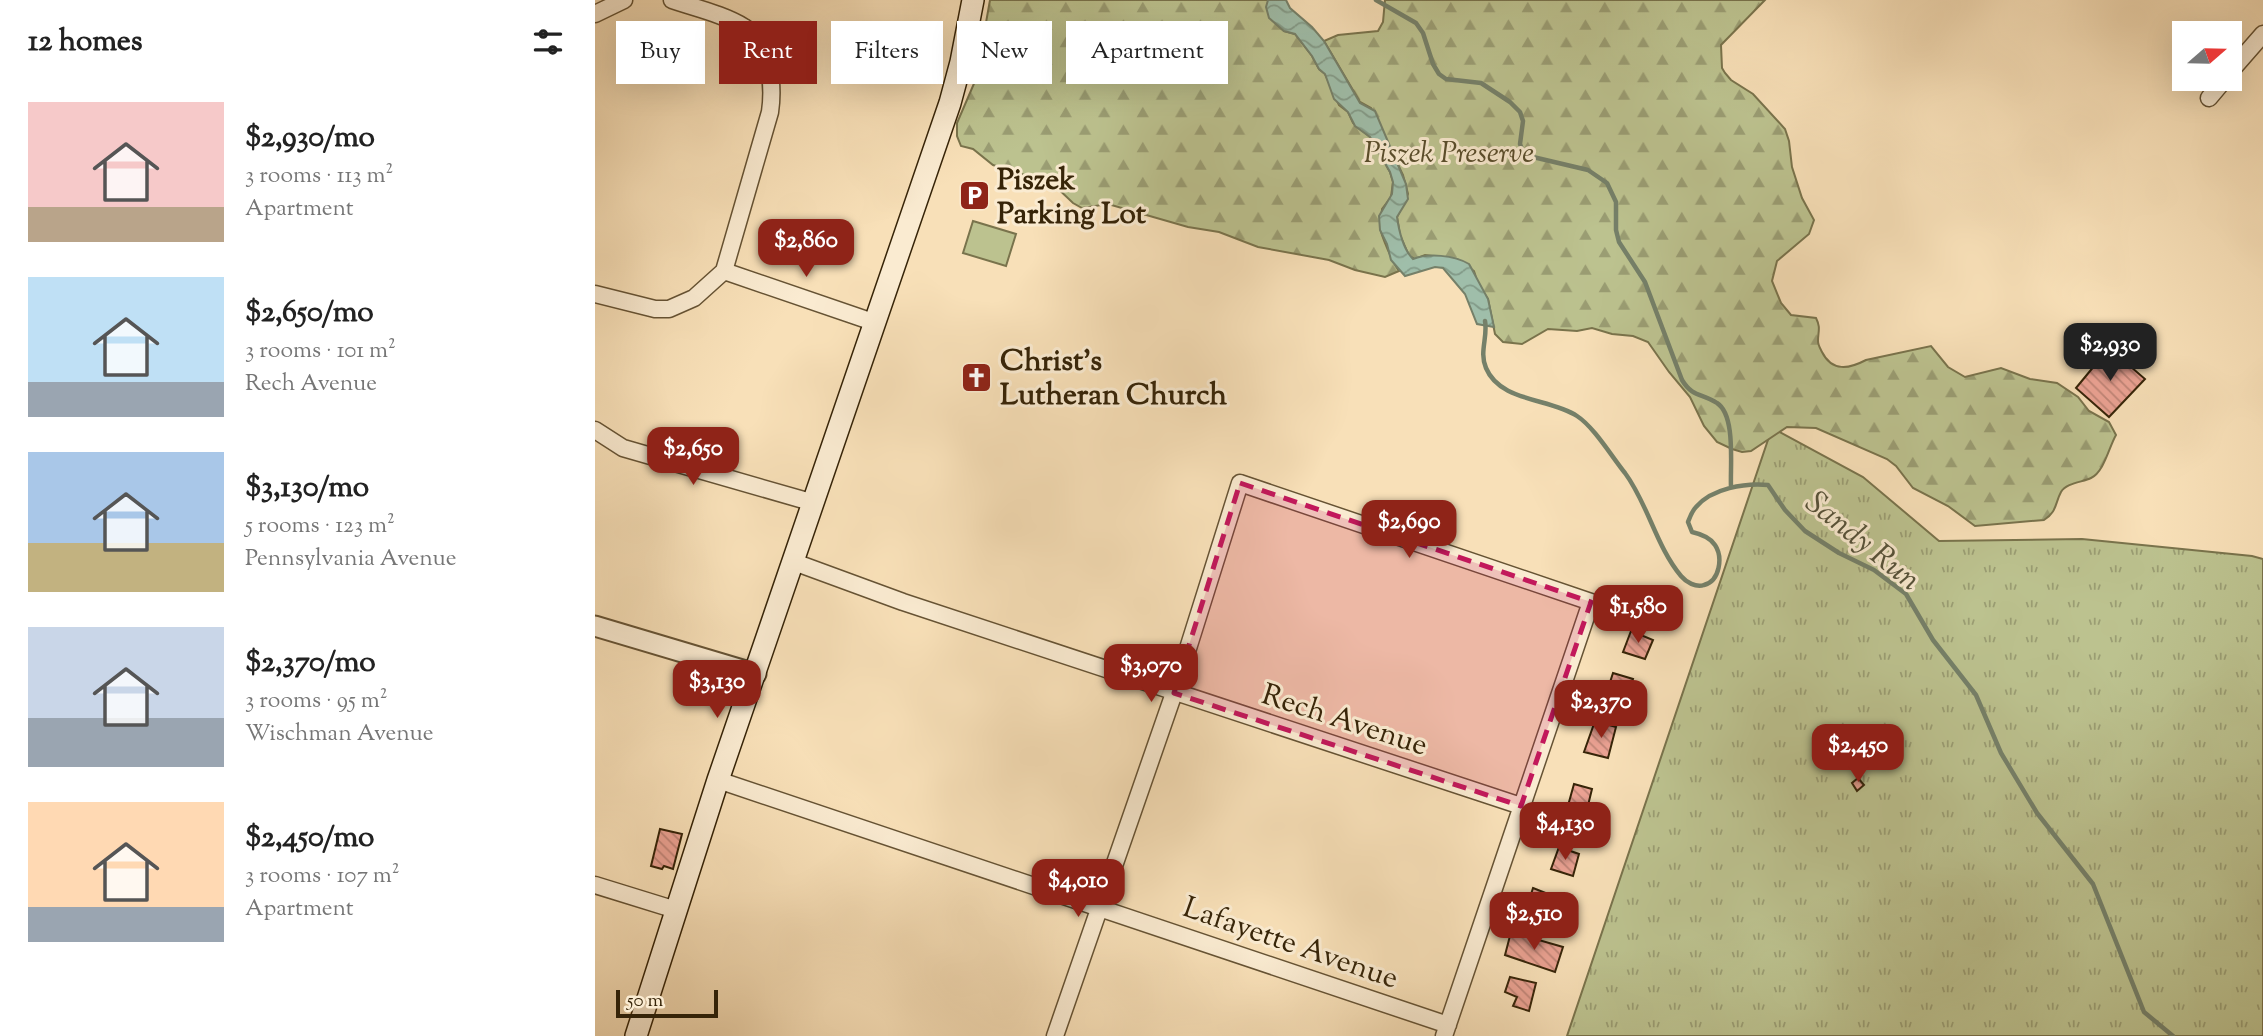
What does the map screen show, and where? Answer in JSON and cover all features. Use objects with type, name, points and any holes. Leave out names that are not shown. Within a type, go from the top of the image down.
[{"type":"main road","points":[[636,1036],[718,780],[950,103],[973,0]]},
{"type":"street","points":[[595,14],[624,0]]},
{"type":"street","points":[[595,294],[655,309],[669,309],[694,298],[724,271],[770,111],[772,79],[763,51],[750,32],[727,19],[672,0]]},
{"type":"street","points":[[2242,58],[2263,34]]},
{"type":"street","points":[[2209,98],[2215,91]]},
{"type":"street","points":[[724,271],[876,323]]},
{"type":"street","points":[[595,430],[623,448],[814,503]]},
{"type":"street","points":[[1055,1036],[1174,693],[1240,483],[1591,602],[1446,1031]]},
{"type":"street","name":"Rech Avenue","points":[[794,562],[903,602],[1174,693],[1521,806]]},
{"type":"street","points":[[595,626],[756,674]]},
{"type":"street","name":"Lafayette Avenue","points":[[718,780],[1098,906],[1446,1031]]},
{"type":"street","points":[[595,885],[676,910]]},
{"type":"highlighted area","points":[[1240,483],[1591,602],[1521,806],[1174,693]]},
{"type":"green space","points":[[990,0],[1268,0],[1272,20],[1284,31],[1295,34],[1325,74],[1339,105],[1348,112],[1353,123],[1370,137],[1390,172],[1393,182],[1391,197],[1382,209],[1380,227],[1399,271],[1385,277],[1329,260],[1258,247],[1219,232],[1188,227],[1108,204],[1082,208],[1053,184],[993,165],[973,149],[961,146],[957,136],[957,123],[974,84],[1052,84],[1052,21],[986,21]]},
{"type":"green space","name":"Piszek Preserve","points":[[1385,0],[1765,0],[1721,45],[1722,68],[1731,80],[1753,94],[1785,129],[1792,167],[1802,198],[1814,220],[1809,234],[1777,261],[1772,281],[1781,303],[1791,315],[1816,318],[1819,346],[1826,358],[1836,366],[1847,367],[1866,360],[1931,346],[1948,367],[1965,377],[2001,368],[2030,379],[2057,383],[2078,397],[2089,411],[2109,422],[2116,435],[2096,475],[2063,489],[2054,511],[2044,520],[1975,526],[1948,506],[1913,488],[1887,459],[1816,428],[1787,427],[1751,451],[1742,452],[1717,442],[1704,426],[1690,397],[1648,342],[1633,336],[1592,328],[1577,331],[1548,329],[1522,344],[1503,342],[1495,334],[1488,299],[1478,284],[1474,271],[1457,259],[1425,255],[1415,259],[1409,256],[1400,235],[1397,217],[1408,194],[1403,175],[1371,108],[1360,102],[1324,41],[1338,35],[1378,31],[1383,22]]},
{"type":"green space","points":[[973,221],[1016,234],[1006,266],[963,253]]},
{"type":"green space","points":[[1772,428],[1863,477],[1939,541],[2082,539],[2263,559],[2263,1036],[1567,1036]]},
{"type":"water","points":[[1268,0],[1286,0],[1290,8],[1324,41],[1360,103],[1375,111],[1406,184],[1408,199],[1397,217],[1402,240],[1410,255],[1413,259],[1426,256],[1449,257],[1469,264],[1488,299],[1494,327],[1477,324],[1465,294],[1443,268],[1435,267],[1405,276],[1391,260],[1380,230],[1379,216],[1392,194],[1390,172],[1370,137],[1355,126],[1348,112],[1334,99],[1325,74],[1295,34],[1284,31],[1269,18],[1266,7]]},
{"type":"building","points":[[2109,348],[2145,379],[2109,417],[2076,388]]},
{"type":"building","points":[[1631,631],[1653,640],[1645,659],[1623,652]]},
{"type":"building","points":[[1613,673],[1633,679],[1623,710],[1603,704]]},
{"type":"building","points":[[1595,721],[1616,727],[1608,758],[1584,752]]},
{"type":"building","points":[[1858,778],[1864,785],[1857,791],[1852,783]]},
{"type":"building","points":[[1574,784],[1592,789],[1583,826],[1564,820]]},
{"type":"building","points":[[660,829],[682,834],[673,869],[651,866]]},
{"type":"building","points":[[1559,847],[1579,854],[1573,876],[1551,869]]},
{"type":"building","points":[[1533,888],[1551,895],[1547,913],[1527,907]]},
{"type":"building","points":[[1511,932],[1563,947],[1555,972],[1505,955]]},
{"type":"building","points":[[1510,977],[1536,983],[1529,1011],[1513,1006],[1517,997],[1505,992]]},
{"type":"waterway","points":[[1376,0],[1416,23],[1423,33],[1439,74],[1446,79],[1481,83],[1520,112],[1523,121],[1520,144],[1523,152],[1533,157],[1588,170],[1607,183],[1616,202],[1619,242],[1645,282],[1682,380],[1694,393],[1717,403],[1727,418],[1731,442],[1731,487]]},
{"type":"waterway","name":"Sandy Run","points":[[1485,321],[1484,362],[1493,379],[1514,393],[1566,410],[1590,427],[1633,485],[1665,552],[1688,582],[1698,586],[1709,583],[1719,568],[1719,556],[1713,542],[1692,532],[1688,522],[1695,509],[1720,491],[1739,486],[1768,485],[1785,510],[1805,531],[1839,553],[1874,570],[1906,594],[1933,640],[1976,695],[2001,753],[2037,813],[2093,884],[2144,1012],[2173,1036]]},
{"type":"place","name":"Piszek Parking Lot","points":[[974,196]]},
{"type":"place","name":"Christ's Lutheran Church","points":[[977,377]]}]
